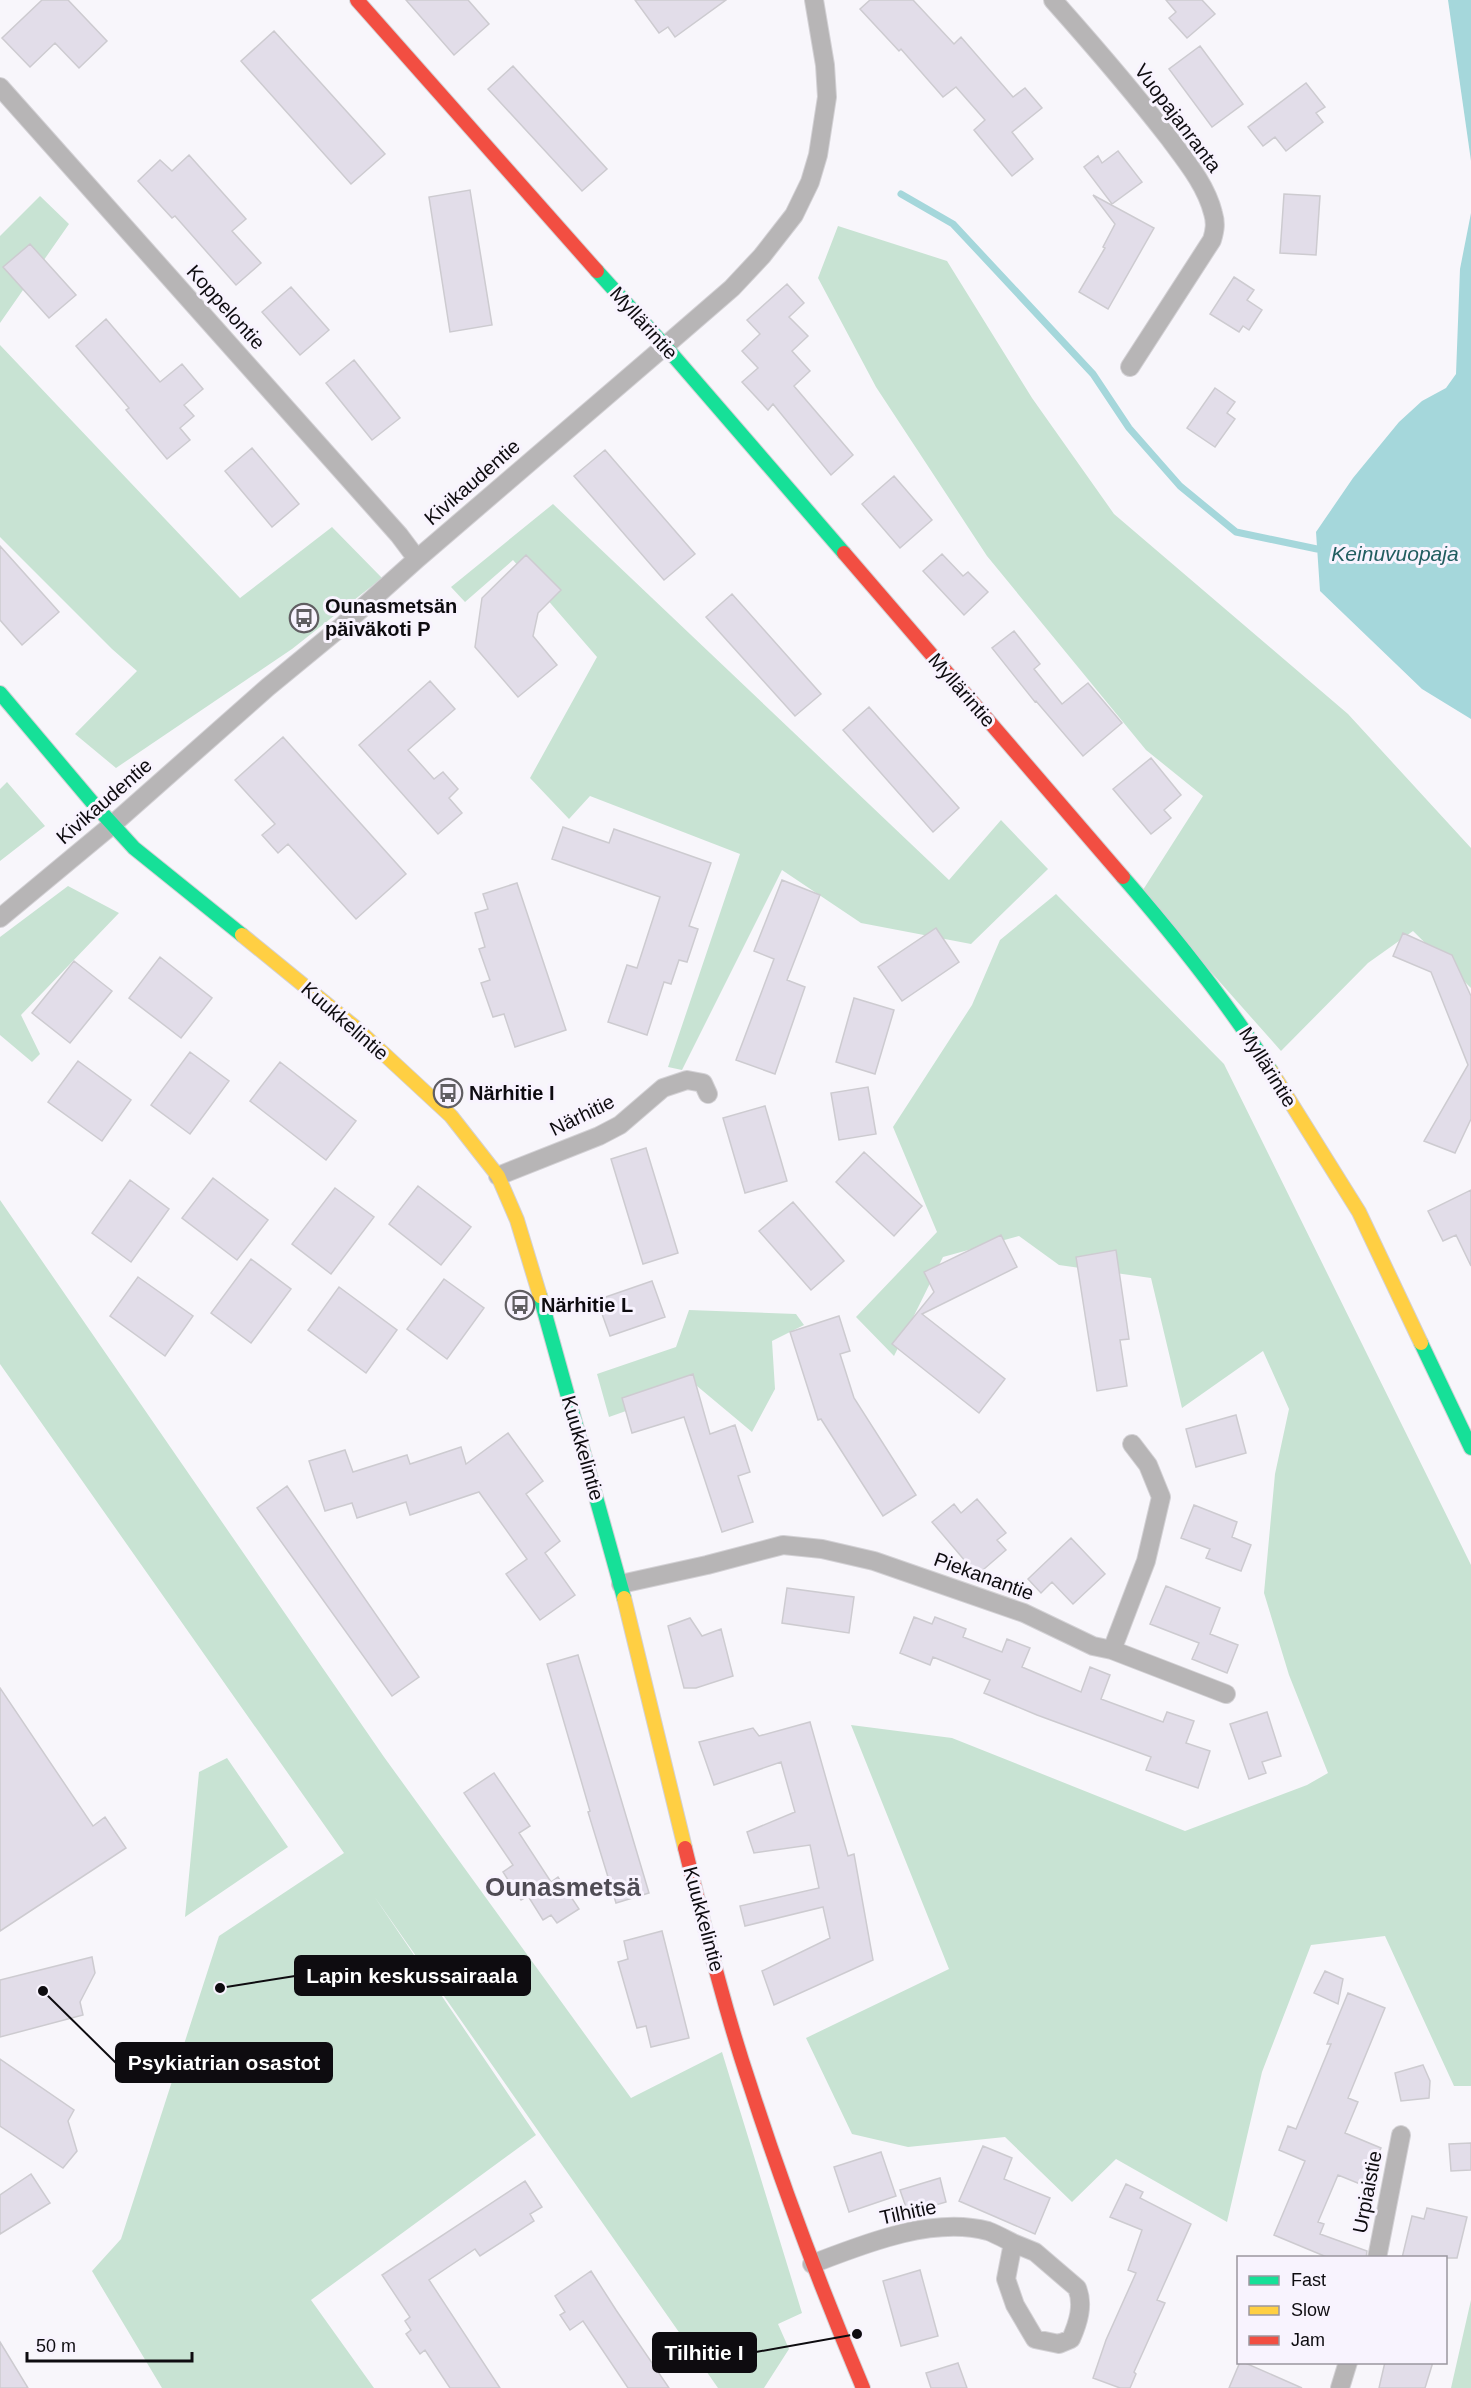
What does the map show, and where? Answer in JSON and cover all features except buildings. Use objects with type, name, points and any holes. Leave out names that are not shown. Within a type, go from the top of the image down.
[{"type":"street","name":"Myllärintie","points":[[357,0],[643,324],[665,346],[1179,941],[1238,1018],[1359,1212],[1471,1448]]},
{"type":"street","name":"Kivikaudentie","points":[[0,918],[112,825],[732,288],[762,256],[794,215],[810,182],[818,155],[827,97],[825,64],[814,0]]},
{"type":"street","name":"Vuopajanranta","points":[[1053,0],[1138,98],[1170,140],[1201,184],[1213,212],[1215,228],[1212,240],[1130,367]]},
{"type":"street","name":"Koppelontie","points":[[0,87],[399,535],[417,559]]},
{"type":"street","name":"Kuukkelintie","points":[[0,693],[134,848],[356,1028],[451,1116],[498,1176],[517,1220],[541,1298],[621,1584],[706,1933],[749,2082],[812,2264],[863,2388]]},
{"type":"street","name":"Närhitie","points":[[498,1176],[599,1136],[620,1125],[663,1088],[687,1080],[703,1083],[708,1094]]},
{"type":"street","points":[[1112,1650],[1146,1561],[1161,1497],[1148,1465],[1132,1443]]},
{"type":"street","name":"Piekanantie","points":[[621,1584],[696,1568],[783,1545],[822,1549],[874,1561],[1024,1613],[1093,1646],[1112,1650],[1226,1694]]},
{"type":"street","name":"Urpiaistie","points":[[1377,2256],[1401,2135]]},
{"type":"street","name":"Tilhitie","points":[[812,2264],[930,2226],[956,2226],[989,2231],[1035,2252],[1077,2288],[1080,2296],[1078,2323],[1071,2339],[1059,2344],[1035,2340],[1015,2305],[1006,2279],[1013,2243]]},
{"type":"street","points":[[1340,2388],[1347,2364]]},
{"type":"green space","points":[[40,196],[69,224],[0,323],[0,236]]},
{"type":"green space","points":[[838,226],[947,261],[1032,398],[1114,514],[1348,714],[1471,848],[1471,988],[1413,931],[1368,963],[1281,1051],[1141,893],[1203,796],[1146,750],[987,556],[876,387],[818,278]]},
{"type":"green space","points":[[0,345],[240,598],[332,527],[382,578],[292,649],[116,768],[75,734],[137,671],[0,537]]},
{"type":"green space","points":[[553,504],[949,880],[1001,820],[1048,869],[971,944],[861,923],[782,870],[682,1070],[668,1067],[740,854],[590,796],[569,819],[530,778],[597,657],[513,560],[465,602],[451,587]]},
{"type":"green space","points":[[7,782],[45,826],[0,861],[0,789]]},
{"type":"green space","points":[[68,886],[119,913],[21,1015],[40,1054],[32,1062],[0,1035],[0,937]]},
{"type":"green space","points":[[1056,894],[1224,1064],[1471,1565],[1471,2086],[1454,2086],[1385,1936],[1311,1945],[1262,2072],[1227,2222],[1116,2159],[1072,2202],[1005,2137],[908,2147],[852,2134],[806,2038],[949,1969],[851,1725],[952,1738],[1185,1831],[1307,1785],[1328,1773],[1289,1675],[1264,1593],[1275,1474],[1289,1409],[1263,1351],[1182,1408],[1151,1278],[1059,1265],[1019,1236],[943,1257],[894,1356],[856,1317],[937,1232],[893,1127],[972,1005],[1000,940]]},
{"type":"green space","points":[[0,1200],[384,1757],[631,2098],[722,2052],[802,2313],[778,2324],[789,2349],[764,2388],[718,2388],[374,1896],[536,2135],[311,2300],[374,2388],[162,2388],[92,2271],[121,2239],[219,1936],[344,1853],[0,1364]]},
{"type":"green space","points":[[689,1310],[796,1314],[804,1325],[772,1341],[775,1389],[752,1432],[697,1386],[609,1417],[597,1374],[676,1347]]},
{"type":"green space","points":[[227,1758],[288,1847],[185,1917],[199,1772]]},
{"type":"green space","points":[[1471,2300],[1471,2388],[1451,2388]]},
{"type":"water","points":[[1448,0],[1471,0],[1471,161]]},
{"type":"water","name":"Keinuvuopaja","points":[[1471,213],[1471,719],[1422,689],[1320,591],[1316,532],[1353,478],[1399,422],[1422,401],[1446,388],[1456,374],[1460,269]]},
{"type":"waterway","points":[[901,194],[953,224],[1093,374],[1129,428],[1180,486],[1236,532],[1317,549]]},
{"type":"traffic: fast","points":[[597,271],[844,553]]},
{"type":"traffic: fast","points":[[0,693],[134,848],[242,935]]},
{"type":"traffic: fast","points":[[1123,877],[1201,971],[1271,1071]]},
{"type":"traffic: fast","points":[[540,1296],[624,1598]]},
{"type":"traffic: fast","points":[[1421,1343],[1471,1448]]},
{"type":"traffic: slow","points":[[242,935],[356,1028],[451,1116],[498,1176],[517,1220],[540,1296]]},
{"type":"traffic: slow","points":[[1271,1071],[1359,1212],[1421,1343]]},
{"type":"traffic: slow","points":[[624,1598],[685,1848]]},
{"type":"traffic: jam","points":[[357,0],[597,271]]},
{"type":"traffic: jam","points":[[844,553],[1123,877]]},
{"type":"traffic: jam","points":[[685,1848],[723,1997],[763,2123],[803,2238],[863,2388]]},
{"type":"place","name":"Ounasmetsän päiväkoti P","points":[[304,618]]},
{"type":"place","name":"Närhitie I","points":[[448,1093]]},
{"type":"place","name":"Närhitie L","points":[[520,1305]]},
{"type":"place","name":"Lapin keskussairaala","points":[[220,1988]]},
{"type":"place","name":"Psykiatrian osastot","points":[[43,1991]]},
{"type":"place","name":"Tilhitie I","points":[[857,2334]]},
{"type":"district","name":"Ounasmetsä","points":[[563,1887]]}]
